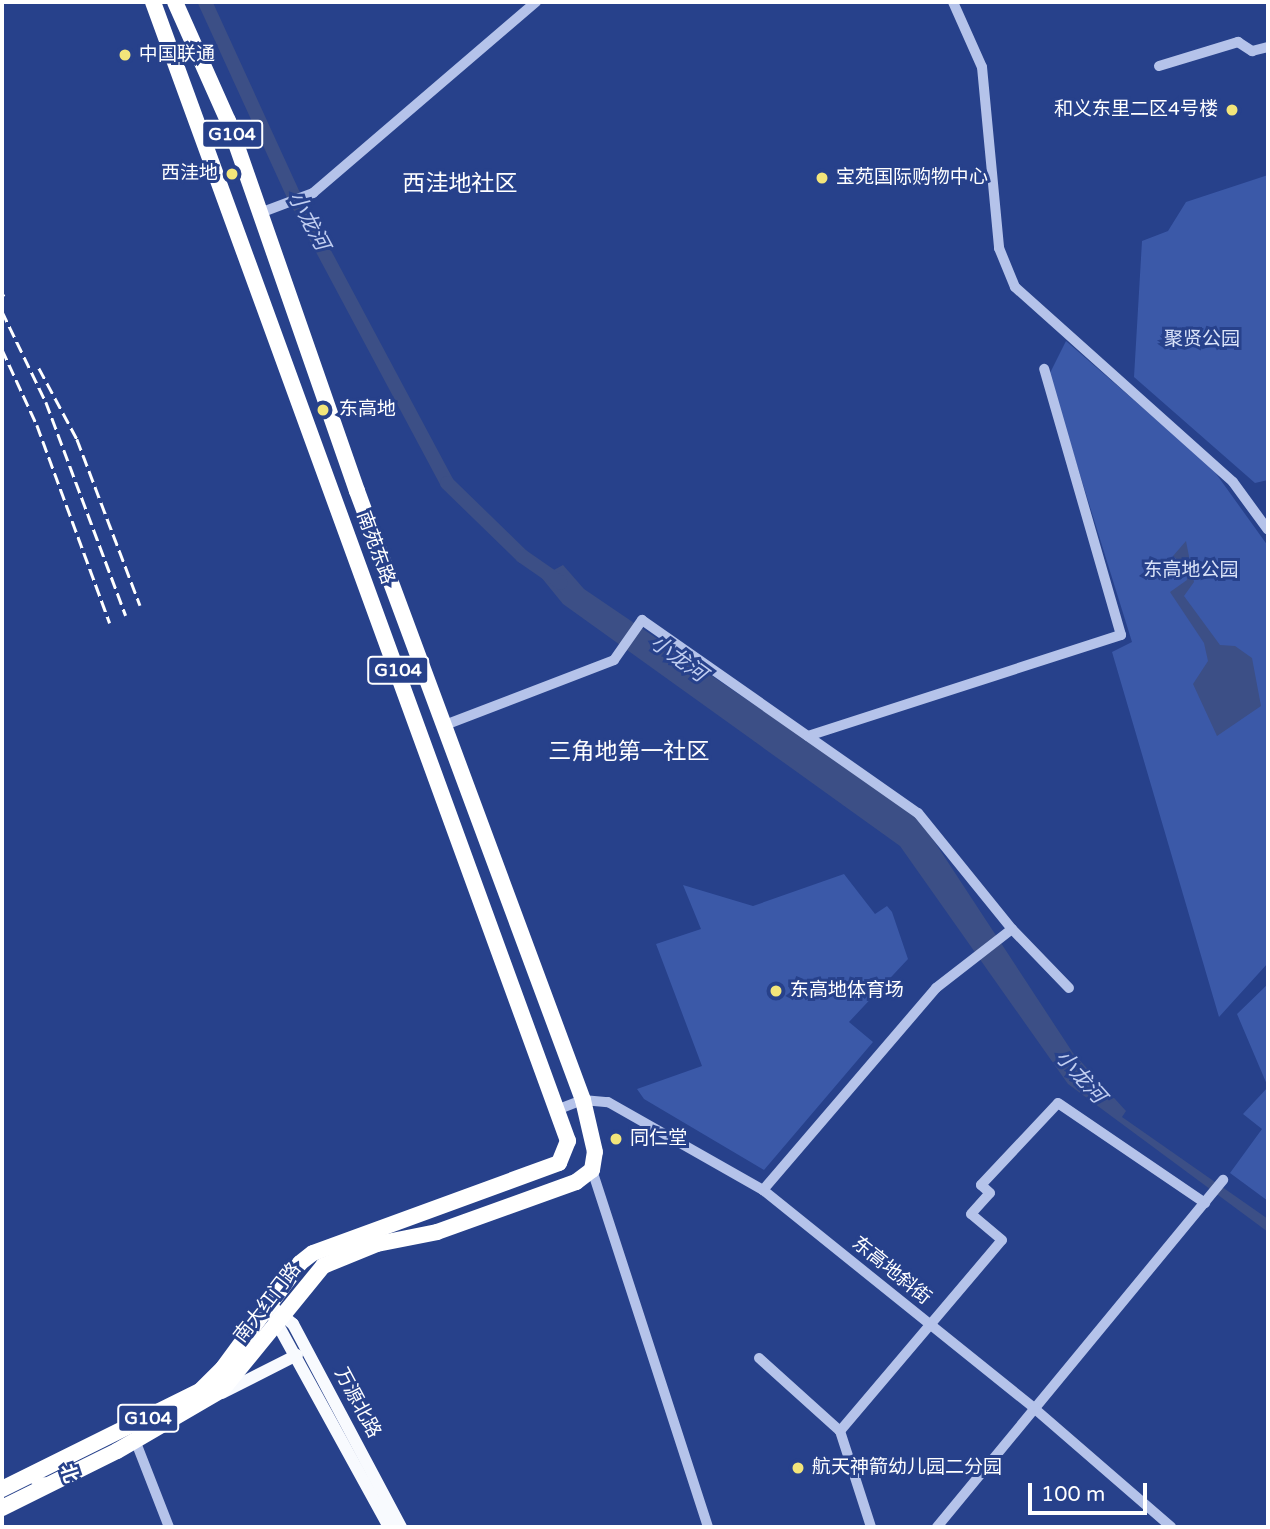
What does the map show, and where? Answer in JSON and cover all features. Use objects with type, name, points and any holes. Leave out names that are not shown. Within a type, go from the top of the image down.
[{"type":"highway","name":"南苑东路","points":[[153,2],[559,1109]]},
{"type":"highway","name":"南苑东路","points":[[175,2],[267,210],[362,504],[583,1100]]},
{"type":"highway","name":"G104","points":[[583,1100],[594,1135],[592,1170]]},
{"type":"highway","name":"南大红门路","points":[[2,1489],[201,1390],[223,1368],[300,1263],[327,1247],[559,1163],[566,1154],[568,1141],[559,1109]]},
{"type":"highway","name":"南大红门路","points":[[2,1508],[203,1404],[230,1383],[317,1273],[336,1259],[377,1244],[436,1232],[558,1190],[592,1170]]},
{"type":"main road","points":[[267,1307],[282,1318]]},
{"type":"main road","name":"万源北路","points":[[282,1318],[297,1355],[389,1527]]},
{"type":"main road","name":"万源北路","points":[[282,1318],[401,1527]]},
{"type":"main road","points":[[203,1404],[297,1355]]},
{"type":"street","points":[[267,210],[313,194],[537,2]]},
{"type":"street","points":[[953,2],[982,67],[999,248],[1015,287],[1233,482],[1268,530]]},
{"type":"street","points":[[1159,66],[1238,42],[1252,51],[1268,47]]},
{"type":"street","points":[[808,736],[1121,635],[1044,369]]},
{"type":"street","points":[[445,725],[614,660],[642,620],[918,813],[1009,932],[1069,988]]},
{"type":"street","points":[[763,1190],[936,988],[1009,932]]},
{"type":"street","points":[[559,1109],[583,1100]]},
{"type":"street","name":"东高地斜街","points":[[583,1100],[608,1102],[647,1120],[763,1190],[1035,1409],[1171,1527]]},
{"type":"street","points":[[841,1431],[1002,1240],[971,1214],[989,1193],[981,1185],[1058,1103],[1207,1201]]},
{"type":"street","points":[[592,1170],[708,1527]]},
{"type":"street","points":[[937,1527],[1223,1180]]},
{"type":"street","points":[[759,1358],[841,1431],[871,1527]]},
{"type":"street","points":[[135,1440],[169,1527]]},
{"type":"green space","name":"聚贤公园","points":[[1268,175],[1268,480],[1255,483],[1134,377],[1142,241],[1168,231],[1186,202]]},
{"type":"green space","name":"东高地公园","points":[[1066,341],[1212,468],[1268,546],[1268,963],[1219,1017],[1112,652],[1132,642],[1049,375]]},
{"type":"green space","name":"东高地体育场","points":[[844,874],[875,914],[887,906],[892,912],[908,959],[849,1022],[873,1042],[764,1170],[644,1099],[637,1089],[702,1066],[656,944],[701,929],[683,885],[753,906]]},
{"type":"green space","points":[[1268,984],[1268,1087],[1237,1014]]},
{"type":"green space","points":[[1268,1087],[1268,1201],[1230,1173],[1262,1129],[1243,1114]]},
{"type":"water","points":[[1186,541],[1194,582],[1184,596],[1220,645],[1235,646],[1252,658],[1261,706],[1217,736],[1193,684],[1208,661],[1204,643],[1170,592],[1187,580],[1186,567],[1173,556]]},
{"type":"water","points":[[563,565],[584,589],[917,815],[1073,1053],[1126,1111],[1122,1117],[1268,1219],[1268,1232],[1068,1084],[900,846],[563,604],[541,577]]},
{"type":"waterway","name":"小龙河","points":[[205,2],[294,196],[447,483],[522,556],[561,583]]},
{"type":"railway","points":[[2,311],[46,402],[126,616]]},
{"type":"railway","points":[[2,349],[37,425],[110,623]]},
{"type":"railway","points":[[39,368],[77,439],[140,605]]},
{"type":"place","name":"中国联通","points":[[125,55]]},
{"type":"place","name":"和义东里二区4号楼","points":[[1232,110]]},
{"type":"place","name":"西洼地","points":[[232,174]]},
{"type":"place","name":"宝苑国际购物中心","points":[[822,178]]},
{"type":"place","name":"东高地","points":[[323,410]]},
{"type":"place","name":"东高地体育场","points":[[776,991]]},
{"type":"place","name":"同仁堂","points":[[616,1139]]},
{"type":"place","name":"航天神箭幼儿园二分园","points":[[798,1468]]},
{"type":"district","name":"西洼地社区","points":[[460,184]]},
{"type":"district","name":"三角地第一社区","points":[[629,752]]}]
